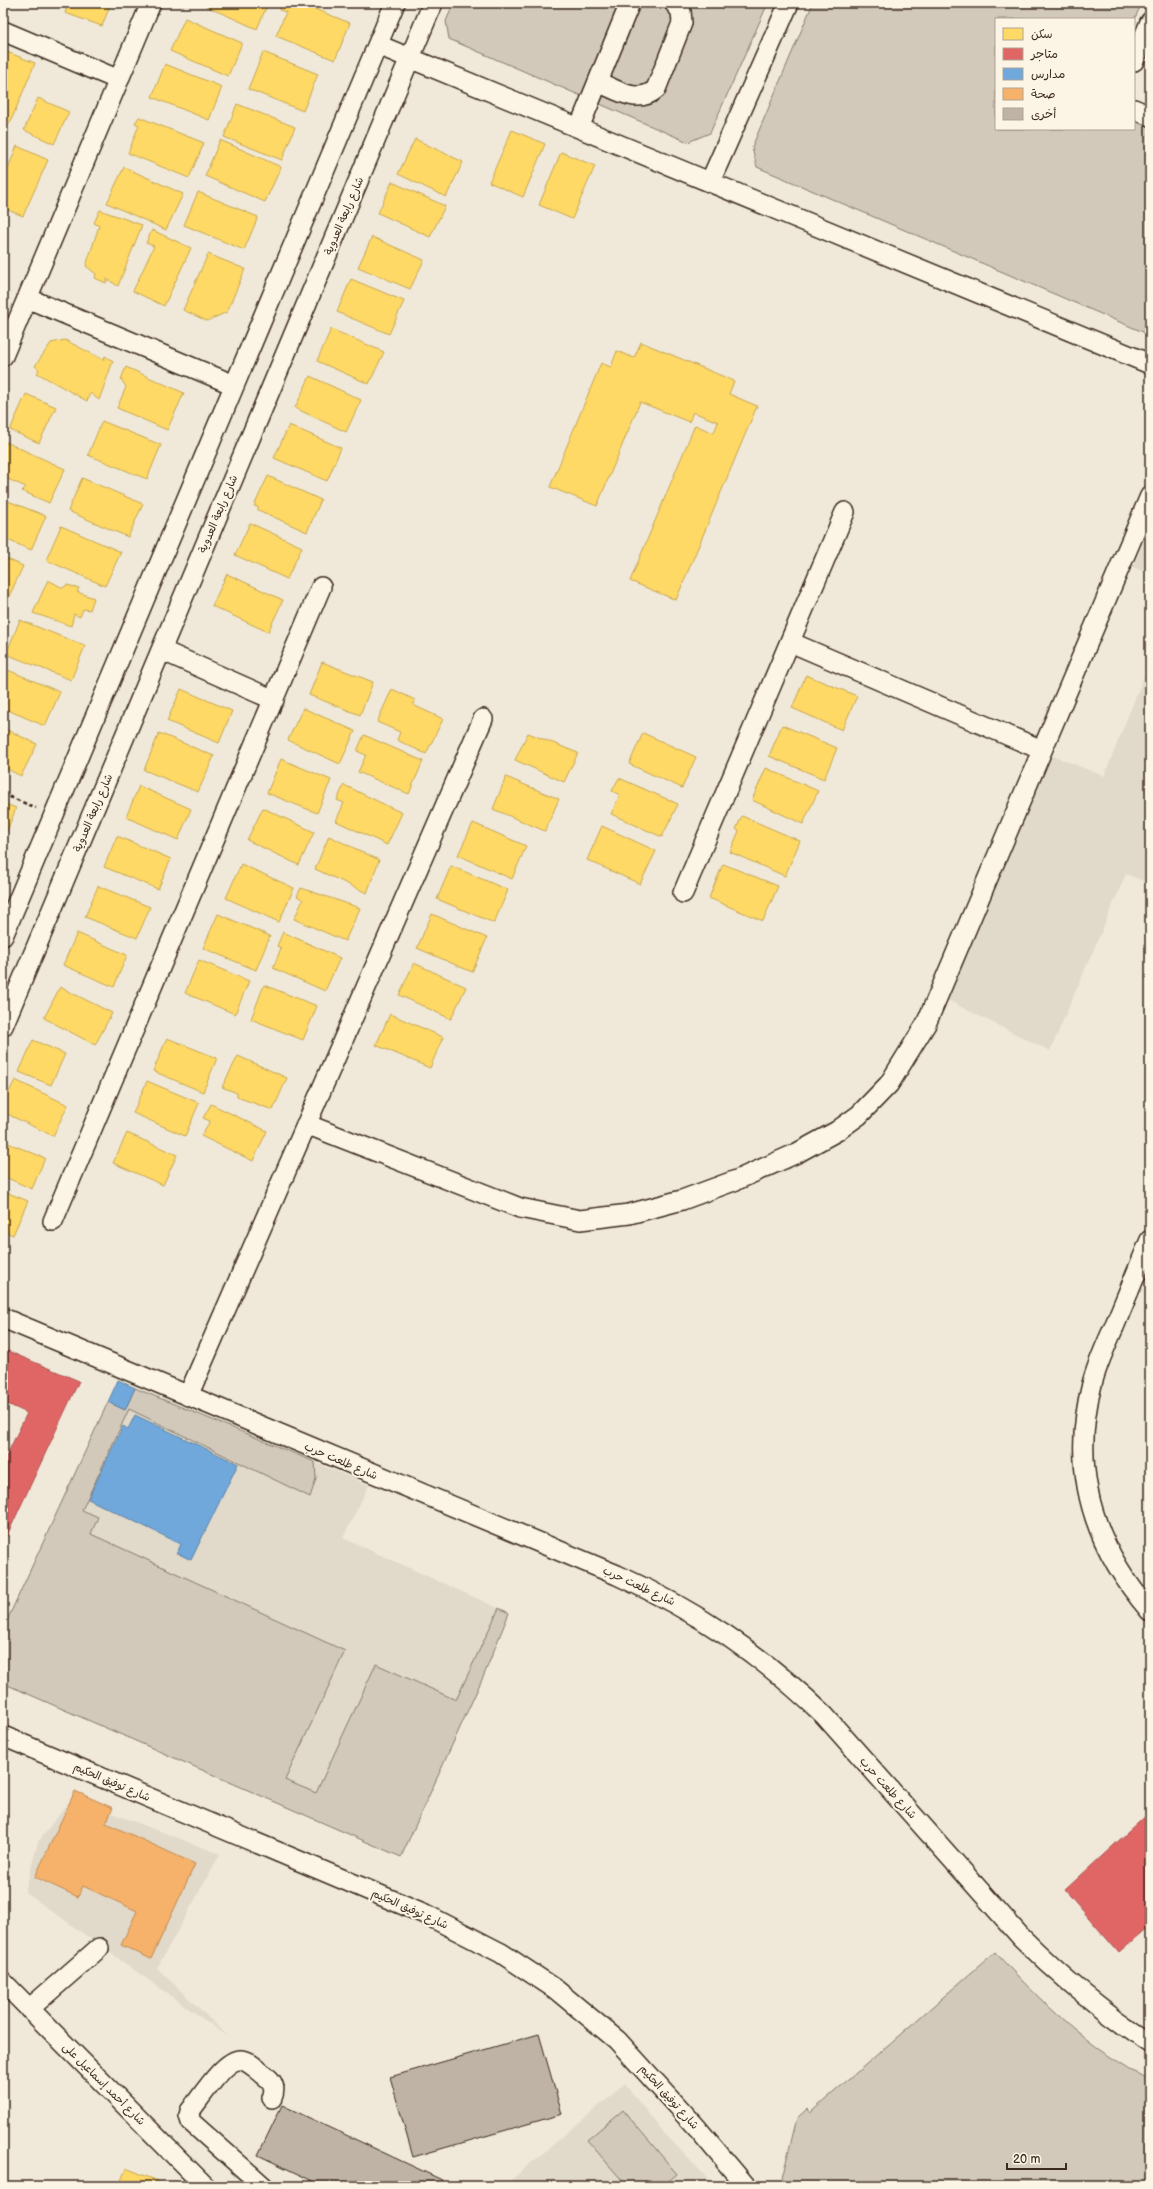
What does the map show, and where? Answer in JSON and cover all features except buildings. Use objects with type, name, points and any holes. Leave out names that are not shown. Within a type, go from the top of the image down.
[{"type":"street","points":[[3,356],[150,3]]},
{"type":"street","points":[[3,936],[395,3]]},
{"type":"street","name":"شارع رابعة العدوية","points":[[3,1026],[433,3]]},
{"type":"street","points":[[579,128],[630,3]]},
{"type":"street","points":[[598,82],[636,97],[648,95],[656,89],[682,23],[681,11],[674,3]]},
{"type":"street","points":[[710,182],[789,3]]},
{"type":"street","points":[[1135,59],[1150,22]]},
{"type":"street","points":[[3,31],[119,80]]},
{"type":"street","points":[[378,45],[1150,364]]},
{"type":"street","points":[[1135,109],[1150,116]]},
{"type":"street","points":[[27,298],[234,385]]},
{"type":"street","points":[[306,1124],[520,1208],[580,1220],[629,1214],[682,1200],[739,1179],[797,1153],[837,1131],[859,1115],[889,1084],[926,1024],[1150,496]]},
{"type":"street","points":[[683,893],[845,512]]},
{"type":"street","points":[[53,1221],[321,587]]},
{"type":"street","points":[[790,642],[1042,750]]},
{"type":"street","points":[[161,650],[274,700]]},
{"type":"street","points":[[188,1396],[483,719]]},
{"type":"street","points":[[1150,1240],[1092,1382],[1084,1429],[1084,1453],[1090,1501],[1100,1533],[1122,1575],[1150,1611]]},
{"type":"street","name":"شارع طلعت حرب","points":[[3,1318],[617,1575],[661,1595],[726,1633],[793,1685],[824,1715],[1021,1938],[1051,1966],[1109,2014],[1150,2043]]},
{"type":"street","name":"شارع توفيق الحكيم","points":[[3,1736],[425,1914],[501,1953],[554,1988],[591,2016],[617,2040],[698,2129],[746,2186]]},
{"type":"street","points":[[30,2009],[99,1948]]},
{"type":"street","name":"شارع أحمد إسماعيل على","points":[[3,1982],[204,2186]]},
{"type":"street","points":[[263,2186],[191,2122],[189,2116],[190,2111],[227,2064],[236,2060],[245,2061],[268,2077],[274,2087],[272,2098]]},
{"type":"path","points":[[3,794],[54,815]]},
{"type":"shaded area","points":[[454,3],[768,3],[710,133],[688,142],[449,39],[446,21]]},
{"type":"shaded area","points":[[813,3],[1142,3],[1135,18],[995,18],[995,130],[1135,130],[1135,114],[1150,121],[1150,335],[757,167],[752,147]]},
{"type":"shaded area","points":[[1150,526],[1150,574],[1133,567]]},
{"type":"shaded area","points":[[1150,661],[1150,884],[1126,874],[1050,1051],[947,1000],[1046,753],[1104,776]]},
{"type":"shaded area","points":[[118,1380],[369,1485],[343,1538],[509,1613],[401,1857],[3,1683],[3,1629]]},
{"type":"shaded area","points":[[135,1388],[315,1462],[316,1479],[310,1497],[129,1409],[82,1510],[98,1517],[91,1534],[345,1651],[285,1780],[316,1793],[376,1664],[456,1700],[499,1608],[509,1613],[484,1675],[401,1857],[3,1683],[3,1629],[108,1402],[125,1410]]},
{"type":"shaded area","points":[[72,1798],[220,1854],[157,1968],[230,2038],[25,1892],[38,1842]]},
{"type":"shaded area","points":[[995,1952],[1030,1989],[1067,2023],[1107,2054],[1150,2081],[1150,2186],[790,2186],[782,2178],[797,2118],[807,2109],[810,2113]]},
{"type":"shaded area","points":[[625,2084],[662,2131],[715,2186],[504,2186]]},
{"type":"shaded area","points":[[623,2110],[677,2174],[663,2186],[627,2186],[587,2140]]}]
